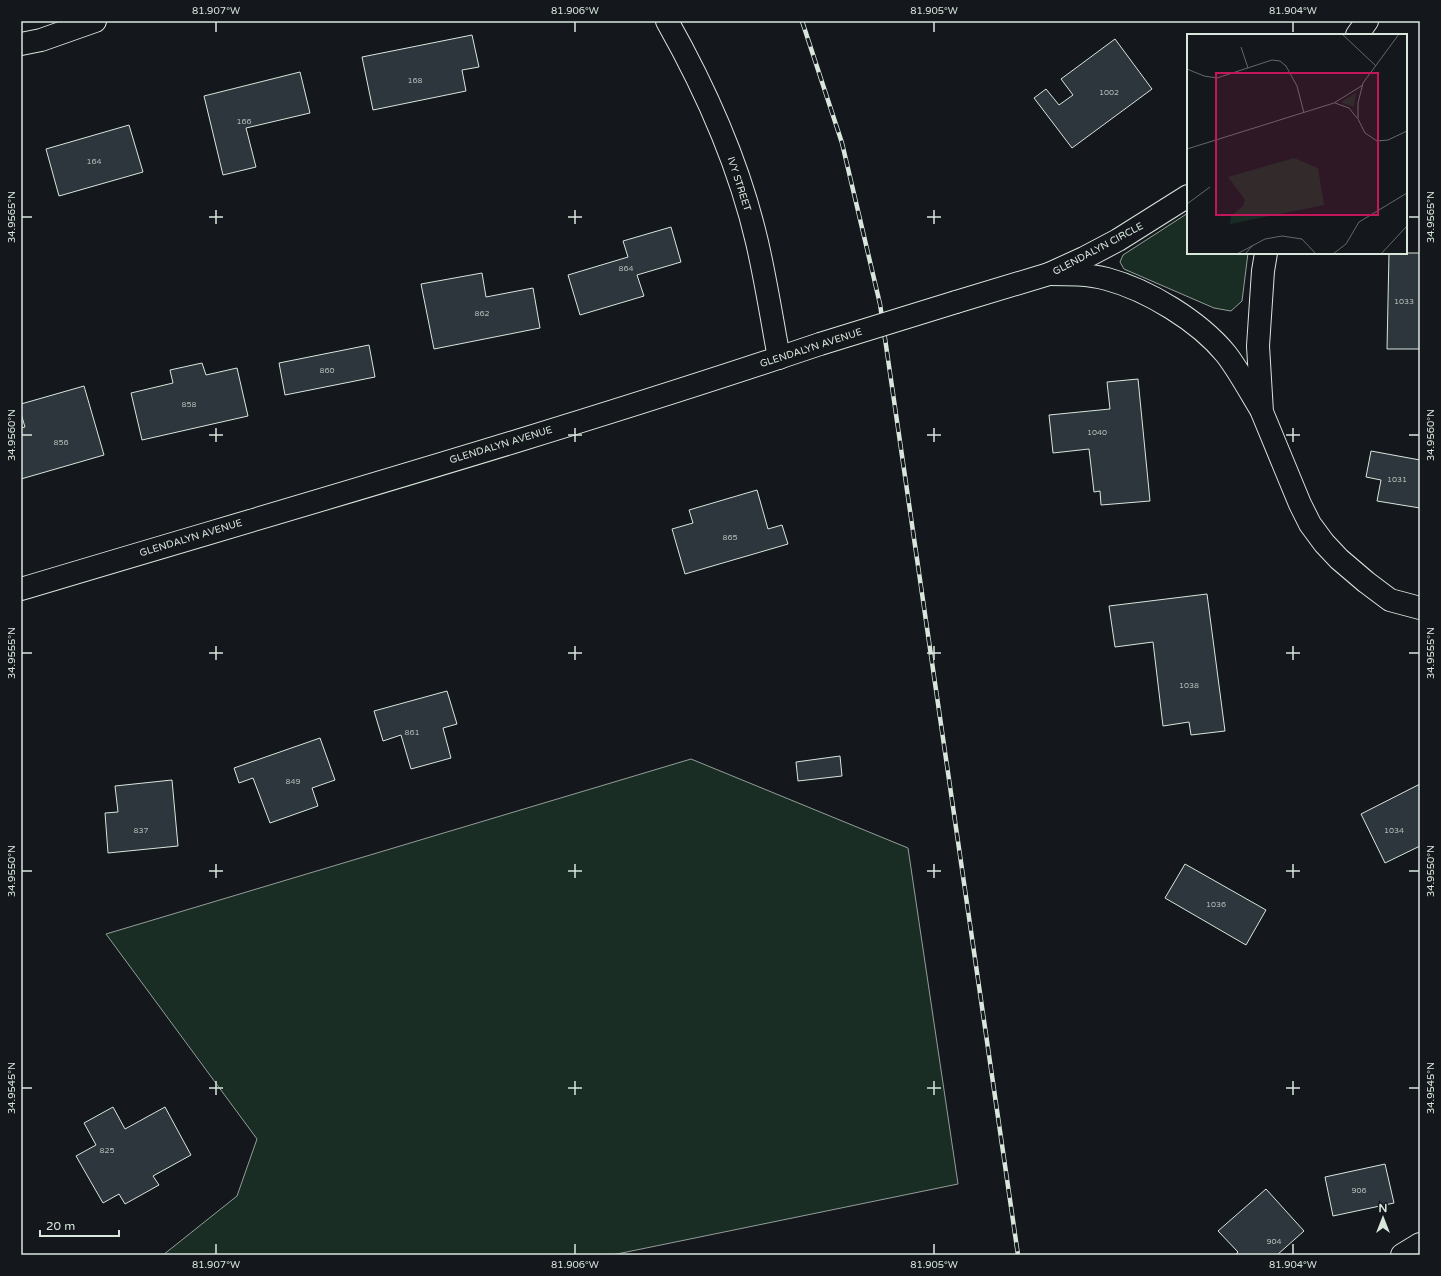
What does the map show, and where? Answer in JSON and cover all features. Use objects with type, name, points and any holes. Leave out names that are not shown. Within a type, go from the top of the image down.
[{"type":"street","points":[[21,44],[41,40],[95,21]]},
{"type":"street","name":"IVY STREET","points":[[667,21],[690,63],[717,121],[739,180],[757,241],[779,358]]},
{"type":"street","points":[[1357,34],[1366,21]]},
{"type":"street","name":"GLENDALYN CIRCLE","points":[[1049,274],[1118,240],[1187,197]]},
{"type":"street","name":"GLENDALYN CIRCLE","points":[[1262,412],[1258,346],[1263,271],[1266,254]]},
{"type":"street","name":"GLENDALYN AVENUE","points":[[21,589],[490,448],[820,344],[1049,274]]},
{"type":"street","name":"GLENDALYN CIRCLE","points":[[1049,274],[1078,274],[1106,278],[1132,287],[1187,317],[1211,338],[1238,372],[1262,412],[1300,504],[1310,524],[1324,543],[1339,559],[1390,600],[1420,608]]},
{"type":"street","points":[[1402,1255],[1420,1244]]},
{"type":"green space","points":[[1187,214],[1187,254],[1248,254],[1242,301],[1231,311],[1214,308],[1124,269],[1120,262],[1123,255]]},
{"type":"green space","points":[[691,759],[908,848],[958,1184],[612,1255],[163,1255],[237,1196],[257,1139],[106,934]]},
{"type":"building","points":[[472,35],[479,67],[462,70],[466,91],[373,110],[362,57]]},
{"type":"building","points":[[1115,39],[1152,89],[1072,148],[1034,98],[1046,89],[1059,105],[1073,95],[1061,79]]},
{"type":"building","points":[[300,72],[310,113],[246,128],[256,167],[223,175],[204,96]]},
{"type":"building","points":[[129,125],[143,172],[59,196],[46,149]]},
{"type":"building","points":[[671,227],[681,262],[637,275],[644,296],[580,315],[568,275],[628,257],[623,241]]},
{"type":"building","points":[[1420,253],[1420,349],[1387,349],[1389,254]]},
{"type":"building","points":[[482,273],[486,297],[533,288],[540,328],[434,349],[421,284]]},
{"type":"building","points":[[369,345],[375,377],[285,395],[279,363]]},
{"type":"building","points":[[202,363],[206,375],[237,368],[248,416],[142,440],[131,393],[173,383],[170,370]]},
{"type":"building","points":[[1138,379],[1150,501],[1101,505],[1100,491],[1094,492],[1089,449],[1053,453],[1049,415],[1110,409],[1107,382]]},
{"type":"building","points":[[84,386],[104,455],[21,479],[21,428],[25,427],[21,414],[21,404]]},
{"type":"building","points":[[1371,451],[1420,460],[1420,508],[1377,501],[1381,480],[1366,477]]},
{"type":"building","points":[[757,490],[768,529],[782,525],[788,544],[685,574],[672,529],[693,523],[689,510]]},
{"type":"building","points":[[1207,594],[1225,731],[1191,735],[1189,722],[1163,726],[1153,642],[1115,647],[1109,606]]},
{"type":"building","points":[[447,691],[457,724],[443,728],[451,758],[411,769],[401,735],[383,741],[374,711]]},
{"type":"building","points":[[320,738],[335,780],[312,788],[318,806],[270,823],[253,778],[239,783],[234,768]]},
{"type":"building","points":[[840,756],[842,776],[798,781],[796,762]]},
{"type":"building","points":[[172,780],[178,846],[108,853],[105,813],[118,812],[115,786]]},
{"type":"building","points":[[1420,784],[1420,846],[1385,863],[1361,814]]},
{"type":"building","points":[[1185,864],[1266,910],[1246,945],[1165,898]]},
{"type":"building","points":[[113,1107],[125,1129],[165,1107],[191,1155],[153,1176],[159,1185],[125,1204],[119,1194],[103,1203],[76,1156],[96,1145],[84,1123]]},
{"type":"building","points":[[1385,1164],[1394,1203],[1333,1216],[1325,1177]]},
{"type":"building","points":[[1266,1189],[1304,1231],[1277,1255],[1235,1255],[1238,1252],[1218,1231]]},
{"type":"railway","points":[[802,21],[842,143],[880,304],[1018,1255]]}]
